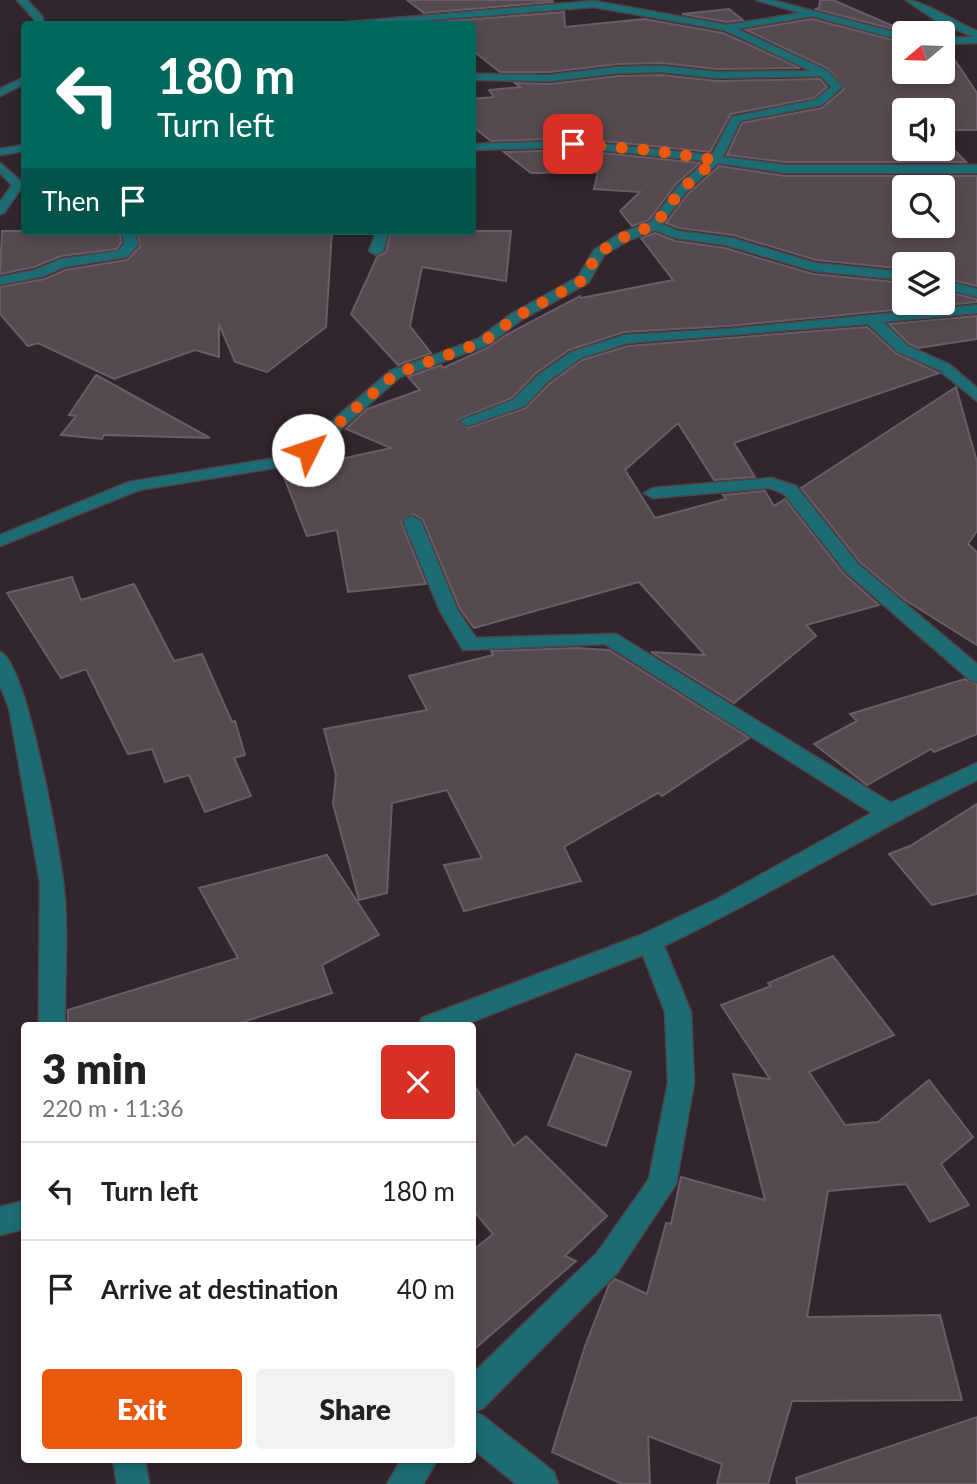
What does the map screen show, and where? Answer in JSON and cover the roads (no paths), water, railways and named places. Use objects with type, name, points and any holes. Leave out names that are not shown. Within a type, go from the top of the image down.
[{"type":"street","points":[[22,0],[40,21]]},
{"type":"street","points":[[621,0],[688,22]]},
{"type":"street","points":[[761,0],[808,15],[892,35]]},
{"type":"street","points":[[911,0],[939,18],[977,35]]},
{"type":"street","points":[[0,541],[135,486],[280,462],[308,450],[395,374],[483,342],[516,317],[583,280],[598,253],[624,237],[655,225],[682,189],[715,160],[736,119],[818,103],[836,87],[824,73],[727,29],[594,4],[388,21]]},
{"type":"street","points":[[727,29],[808,15]]},
{"type":"street","points":[[956,41],[977,40]]},
{"type":"street","points":[[476,77],[550,78],[618,70],[662,69],[753,76],[824,73]]},
{"type":"street","points":[[0,93],[21,85]]},
{"type":"street","points":[[476,147],[573,144],[651,150],[785,169],[977,169]]},
{"type":"street","points":[[0,152],[21,148]]},
{"type":"street","points":[[0,167],[19,185],[0,210]]},
{"type":"street","points":[[655,225],[675,234],[727,242],[814,267],[892,275]]},
{"type":"street","points":[[0,281],[39,273],[61,263],[122,254],[131,245],[129,235]]},
{"type":"street","points":[[376,251],[382,235]]},
{"type":"street","points":[[955,287],[977,293]]},
{"type":"street","points":[[467,421],[519,403],[542,379],[576,355],[625,339],[728,333],[869,317],[977,309]]},
{"type":"street","points":[[869,317],[903,349],[944,367],[977,396]]},
{"type":"street","points":[[653,493],[772,483],[790,490],[852,568],[977,675]]},
{"type":"street","points":[[412,521],[449,611],[470,645],[609,638],[890,813]]},
{"type":"street","points":[[0,659],[19,708],[52,882],[52,1022]]},
{"type":"street","points":[[441,1022],[650,942],[727,905],[890,813],[977,771]]},
{"type":"street","points":[[476,1393],[607,1263],[662,1184],[681,1083],[678,1012],[650,942]]},
{"type":"street","points":[[0,1221],[21,1216]]},
{"type":"street","points":[[476,1430],[542,1484]]},
{"type":"street","points":[[130,1463],[133,1484]]},
{"type":"street","points":[[403,1484],[419,1463]]}]
